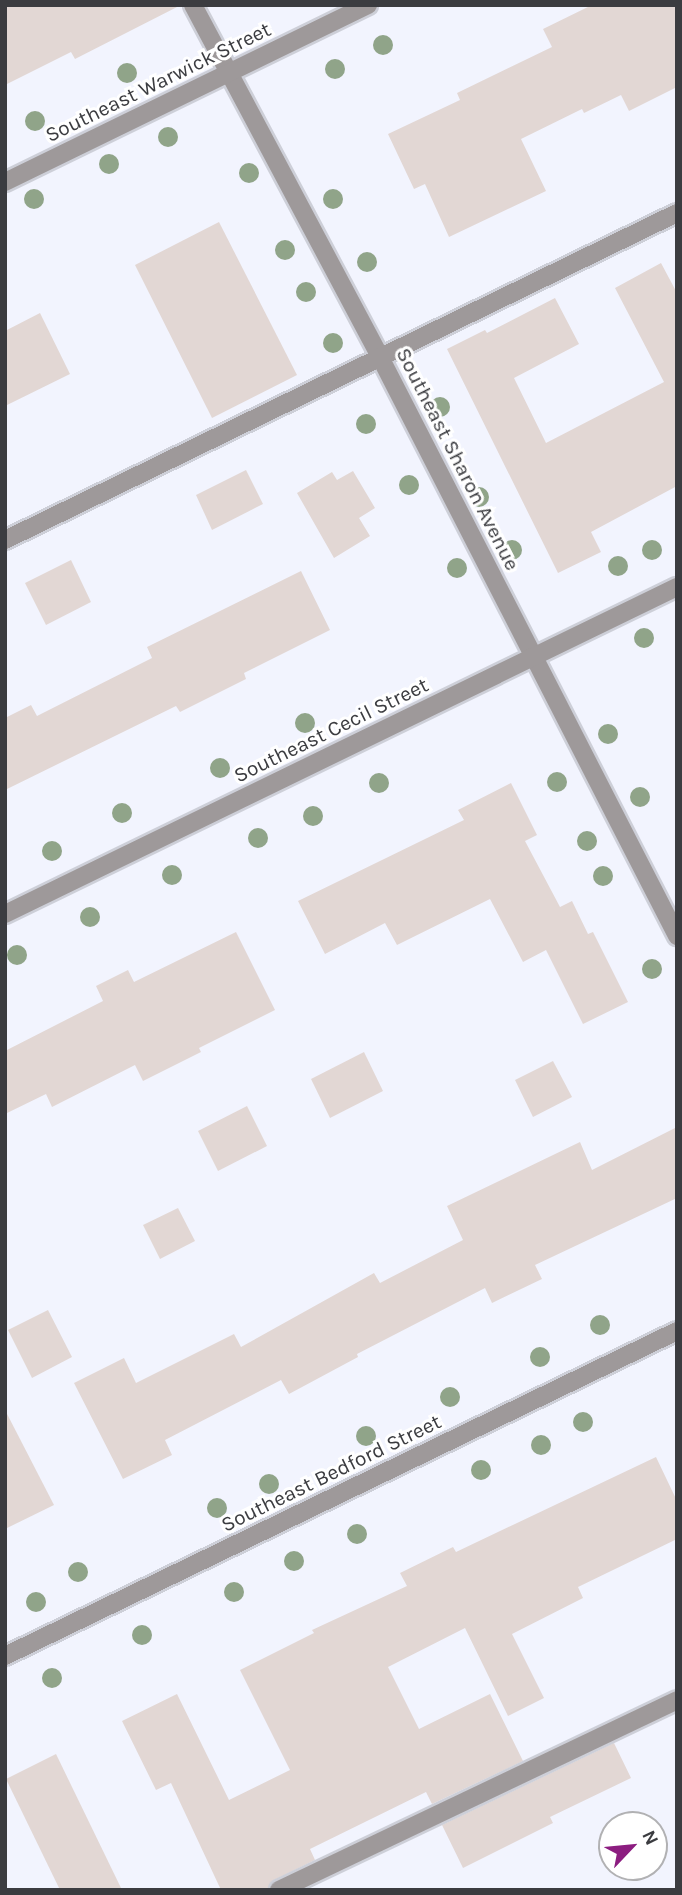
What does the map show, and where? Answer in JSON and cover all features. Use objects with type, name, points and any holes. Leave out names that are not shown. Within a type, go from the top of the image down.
[{"type":"street","name":"Southeast Sharon Avenue","points":[[193,5],[380,358],[677,936]]},
{"type":"street","name":"Southeast Warwick Street","points":[[5,182],[368,5]]},
{"type":"street","points":[[5,540],[677,213]]},
{"type":"street","name":"Southeast Cecil Street","points":[[5,914],[677,587]]},
{"type":"street","name":"Southeast Bedford Street","points":[[5,1656],[677,1331]]},
{"type":"street","points":[[279,1890],[677,1700]]},
{"type":"building","points":[[5,5],[181,5],[75,59],[71,52],[5,85]]},
{"type":"building","points":[[592,5],[677,5],[677,87],[629,111],[621,95],[584,113],[582,109],[521,139],[546,191],[449,237],[425,184],[414,189],[388,134],[460,100],[457,93],[552,47],[543,29]]},
{"type":"building","points":[[219,222],[297,375],[212,418],[135,265]]},
{"type":"building","points":[[661,263],[677,293],[677,486],[591,532],[601,552],[558,573],[447,349],[485,330],[487,333],[555,298],[579,344],[514,378],[546,443],[664,382],[615,288]]},
{"type":"building","points":[[40,313],[70,374],[5,406],[5,331]]},
{"type":"building","points":[[246,470],[263,504],[212,530],[196,495]]},
{"type":"building","points":[[353,471],[375,508],[359,518],[370,536],[334,558],[297,493],[332,472],[337,480]]},
{"type":"building","points":[[71,560],[91,602],[46,625],[25,583]]},
{"type":"building","points":[[301,571],[330,630],[244,673],[246,679],[180,712],[176,706],[5,790],[5,718],[31,705],[37,716],[152,658],[147,647]]},
{"type":"building","points":[[511,783],[537,835],[525,841],[560,907],[572,901],[588,934],[593,932],[628,1002],[583,1024],[546,950],[523,962],[490,899],[397,945],[385,923],[325,954],[298,901],[464,820],[458,810]]},
{"type":"building","points":[[236,932],[275,1010],[199,1048],[201,1052],[143,1081],[135,1065],[52,1107],[46,1094],[5,1114],[5,1051],[103,1001],[96,986],[128,970],[134,982]]},
{"type":"building","points":[[364,1052],[383,1091],[330,1118],[311,1079]]},
{"type":"building","points":[[553,1061],[572,1097],[533,1117],[515,1080]]},
{"type":"building","points":[[247,1106],[267,1146],[218,1171],[198,1131]]},
{"type":"building","points":[[677,1127],[677,1198],[535,1265],[542,1279],[492,1303],[485,1288],[357,1354],[358,1357],[289,1394],[281,1380],[165,1440],[172,1455],[123,1479],[74,1383],[124,1358],[136,1383],[234,1334],[241,1347],[374,1273],[380,1283],[463,1240],[447,1206],[580,1142],[592,1170]]},
{"type":"building","points":[[178,1208],[195,1241],[160,1259],[143,1225]]},
{"type":"building","points":[[48,1310],[72,1357],[32,1378],[8,1330]]},
{"type":"building","points":[[5,1410],[54,1505],[5,1529]]},
{"type":"building","points":[[656,1457],[677,1501],[677,1539],[578,1587],[583,1598],[512,1634],[544,1698],[508,1716],[465,1628],[388,1667],[419,1729],[490,1694],[523,1761],[432,1804],[426,1792],[310,1849],[315,1860],[274,1880],[268,1890],[221,1890],[171,1783],[156,1790],[122,1721],[177,1694],[229,1800],[290,1770],[240,1670],[314,1633],[312,1630],[407,1586],[400,1573],[453,1547],[456,1552]]},
{"type":"building","points":[[614,1743],[631,1778],[550,1817],[553,1823],[463,1868],[442,1825]]},
{"type":"building","points":[[56,1754],[122,1890],[60,1890],[6,1779]]}]
